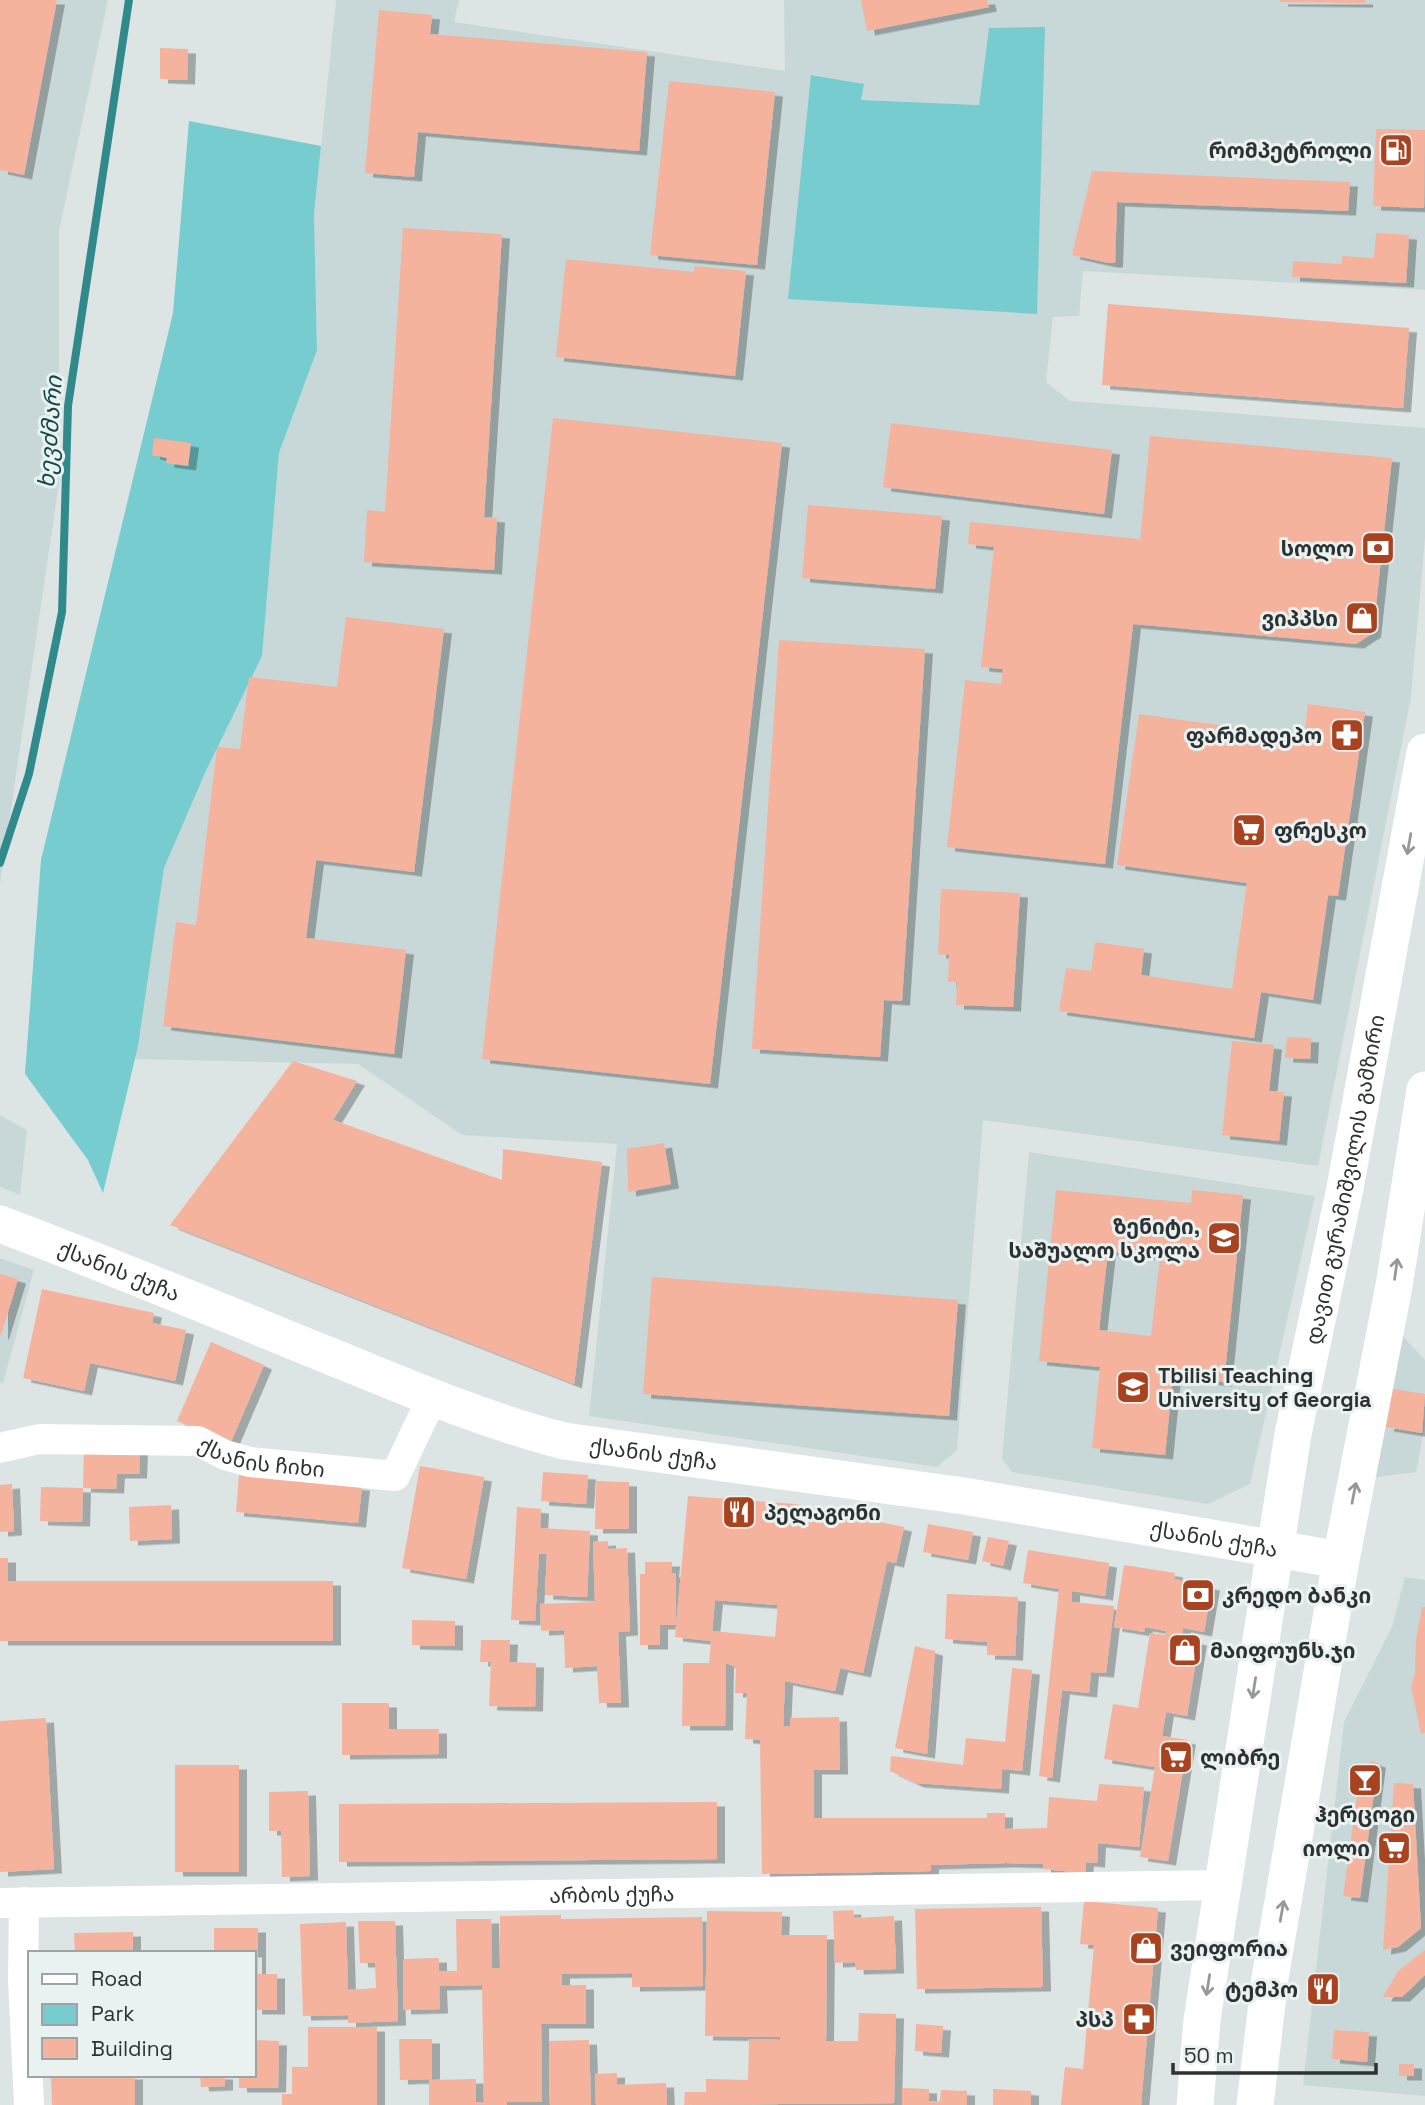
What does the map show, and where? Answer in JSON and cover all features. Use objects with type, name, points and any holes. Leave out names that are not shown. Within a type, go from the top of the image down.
[{"type":"main road","name":"დავით გურამიშვილის გამზირი","points":[[1195,2105],[1202,2020],[1293,1434],[1347,1175],[1425,752]]},
{"type":"main road","points":[[1255,2105],[1270,1978],[1341,1559],[1394,1286],[1416,1194],[1425,1090]]},
{"type":"main road","name":"ქსანის ქუჩა","points":[[0,1224],[86,1256],[511,1428],[564,1441],[925,1490],[1341,1559]]},
{"type":"street","name":"ქსანის ჩიხი","points":[[0,1448],[39,1439],[198,1441],[225,1455],[250,1462],[395,1476],[432,1398]]},
{"type":"street","name":"არბოს ქუჩა","points":[[12,1903],[1224,1885]]},
{"type":"street","points":[[12,1903],[23,1981],[29,2105]]},
{"type":"shaded area","points":[[0,0],[108,0],[59,231],[59,483],[0,884]]},
{"type":"shaded area","points":[[336,0],[459,0],[454,22],[785,71],[784,0],[1425,0],[1425,290],[1083,271],[1079,316],[1053,317],[1046,382],[1070,401],[1425,428],[1425,538],[1411,697],[1318,1166],[983,1120],[957,1450],[937,1467],[589,1416],[617,1144],[462,1135],[358,1064],[135,1059],[164,868],[205,773],[262,656],[279,453],[317,350],[314,214]],"holes":[[[989,28],[1036,314],[812,75],[864,84],[860,100],[979,105]]]},
{"type":"shaded area","points":[[0,1115],[27,1130],[20,1195],[0,1187]]},
{"type":"shaded area","points":[[1029,1152],[1315,1196],[1250,1484],[1208,1504],[1012,1472],[1002,1459]]},
{"type":"shaded area","points":[[0,1258],[34,1270],[3,1383],[0,1382]]},
{"type":"shaded area","points":[[1397,1330],[1425,1360],[1425,1425],[1416,1472],[1370,1478]]},
{"type":"shaded area","points":[[1405,1577],[1425,1580],[1425,2096],[1303,2085],[1344,1722],[1392,1627]]},
{"type":"green space","points":[[1045,27],[1037,314],[788,299],[811,75],[864,84],[861,100],[979,105],[989,28]]},
{"type":"green space","points":[[189,121],[321,146],[314,214],[317,350],[279,453],[262,656],[205,773],[164,868],[138,1046],[103,1193],[88,1160],[25,1074],[41,860],[173,313]]},
{"type":"building","points":[[0,0],[57,0],[24,175],[0,170]]},
{"type":"building","points":[[861,0],[987,0],[989,7],[867,31]]},
{"type":"building","points":[[1365,0],[1365,3],[1280,2]]},
{"type":"building","points":[[379,10],[432,15],[430,34],[647,52],[639,151],[418,132],[414,177],[365,173]]},
{"type":"building","points":[[160,48],[188,49],[187,80],[160,79]]},
{"type":"building","points":[[669,81],[775,92],[757,265],[650,255]]},
{"type":"building","points":[[1376,129],[1425,130],[1424,208],[1373,206]]},
{"type":"building","points":[[1092,171],[1350,182],[1348,211],[1117,202],[1115,263],[1109,263],[1072,255]]},
{"type":"building","points":[[403,228],[502,234],[484,517],[497,518],[494,570],[364,562],[367,510],[385,512]]},
{"type":"building","points":[[1376,233],[1409,235],[1406,283],[1292,277],[1293,261],[1342,264],[1342,256],[1374,258]]},
{"type":"building","points":[[566,259],[694,272],[695,266],[746,271],[735,376],[556,357]]},
{"type":"building","points":[[1108,304],[1409,328],[1403,408],[1102,385]]},
{"type":"building","points":[[553,418],[782,443],[710,1084],[482,1059]]},
{"type":"building","points":[[891,423],[1112,450],[1104,514],[883,487]]},
{"type":"building","points":[[1150,436],[1392,458],[1373,633],[1356,644],[1133,624],[1105,864],[947,847],[965,680],[1001,684],[1003,669],[981,667],[994,547],[968,544],[970,522],[1139,539],[1140,542]]},
{"type":"building","points":[[154,438],[191,443],[188,466],[166,463],[167,458],[152,455]]},
{"type":"building","points":[[808,505],[942,516],[935,589],[802,578]]},
{"type":"building","points":[[346,617],[444,629],[414,872],[316,860],[306,938],[406,950],[394,1054],[163,1026],[176,922],[196,925],[217,747],[240,749],[249,677],[337,687]]},
{"type":"building","points":[[779,640],[925,649],[902,1001],[884,1000],[880,1057],[752,1049]]},
{"type":"building","points":[[1308,704],[1365,712],[1338,896],[1328,895],[1313,1000],[1261,992],[1254,1038],[1059,1011],[1066,968],[1091,971],[1095,942],[1144,949],[1141,975],[1232,989],[1247,883],[1117,865],[1139,714],[1304,737]]},
{"type":"building","points":[[941,889],[1020,893],[1013,1007],[956,1005],[957,982],[948,982],[949,955],[938,954]]},
{"type":"building","points":[[1287,1037],[1311,1038],[1310,1059],[1285,1058]]},
{"type":"building","points":[[1232,1041],[1274,1045],[1269,1091],[1284,1092],[1279,1141],[1222,1135]]},
{"type":"building","points":[[293,1061],[357,1081],[333,1120],[502,1180],[503,1149],[602,1162],[574,1384],[170,1225]]},
{"type":"building","points":[[664,1143],[671,1184],[628,1192],[627,1149]]},
{"type":"building","points":[[1056,1190],[1191,1203],[1192,1190],[1243,1195],[1224,1382],[1173,1377],[1165,1455],[1092,1448],[1100,1367],[1039,1361]],"holes":[[[1108,1251],[1160,1257],[1151,1336],[1099,1330]]]},
{"type":"building","points":[[0,1274],[18,1279],[1,1335],[0,1335]]},
{"type":"building","points":[[652,1277],[958,1300],[949,1416],[643,1394]]},
{"type":"building","points":[[42,1289],[154,1313],[152,1323],[186,1330],[175,1381],[90,1363],[84,1391],[23,1378]]},
{"type":"building","points":[[211,1342],[264,1365],[230,1444],[177,1421]]},
{"type":"building","points":[[1393,1389],[1425,1394],[1422,1433],[1386,1427]]},
{"type":"building","points":[[84,1447],[140,1449],[139,1474],[117,1474],[116,1489],[83,1488]]},
{"type":"building","points":[[420,1466],[484,1477],[466,1579],[402,1568]]},
{"type":"building","points":[[543,1472],[588,1475],[586,1504],[541,1501]]},
{"type":"building","points":[[239,1475],[362,1486],[358,1523],[236,1512]]},
{"type":"building","points":[[596,1481],[629,1482],[629,1529],[595,1529]]},
{"type":"building","points":[[12,1484],[14,1531],[0,1532],[0,1485]]},
{"type":"building","points":[[41,1487],[83,1488],[82,1522],[40,1521]]},
{"type":"building","points":[[688,1496],[795,1504],[904,1527],[896,1563],[887,1561],[863,1673],[840,1668],[835,1691],[785,1681],[783,1727],[790,1726],[790,1718],[839,1717],[840,1770],[814,1770],[814,1818],[987,1818],[987,1813],[1005,1813],[1005,1829],[1047,1828],[1049,1797],[1097,1801],[1099,1784],[1144,1787],[1139,1847],[1098,1843],[1097,1863],[1086,1862],[1085,1873],[1043,1869],[1043,1864],[1006,1863],[931,1865],[931,1871],[762,1874],[760,1740],[745,1739],[747,1693],[735,1693],[736,1667],[726,1663],[725,1726],[682,1726],[683,1663],[709,1663],[711,1641],[675,1637]],"holes":[[[715,1600],[778,1605],[775,1637],[712,1631]]]},
{"type":"building","points":[[171,1505],[172,1539],[130,1541],[129,1507]]},
{"type":"building","points":[[517,1507],[541,1509],[540,1528],[590,1531],[587,1597],[545,1595],[547,1554],[539,1554],[535,1621],[511,1620]]},
{"type":"building","points":[[928,1524],[973,1532],[968,1560],[923,1552]]},
{"type":"building","points":[[988,1537],[1009,1541],[1003,1566],[982,1561]]},
{"type":"building","points":[[608,1541],[608,1549],[627,1548],[630,1631],[618,1632],[621,1703],[599,1703],[597,1666],[565,1668],[564,1630],[541,1631],[540,1604],[595,1602],[593,1542]]},
{"type":"building","points":[[1028,1550],[1109,1563],[1105,1596],[1072,1591],[1072,1602],[1114,1606],[1106,1673],[1091,1672],[1089,1693],[1062,1690],[1052,1778],[1039,1776],[1059,1589],[1023,1583]]},
{"type":"building","points":[[0,1558],[8,1558],[8,1581],[333,1581],[333,1641],[0,1641]]},
{"type":"building","points":[[645,1562],[672,1562],[671,1573],[676,1573],[676,1625],[660,1625],[660,1645],[640,1645],[640,1574],[645,1574]]},
{"type":"building","points":[[1124,1565],[1175,1573],[1174,1579],[1212,1586],[1204,1632],[1183,1628],[1182,1638],[1199,1641],[1187,1716],[1166,1712],[1162,1736],[1188,1740],[1168,1861],[1140,1857],[1155,1767],[1104,1759],[1113,1704],[1138,1708],[1150,1633],[1165,1635],[1166,1631],[1145,1627],[1144,1632],[1114,1627]]},
{"type":"building","points":[[947,1594],[1018,1597],[1015,1656],[987,1655],[987,1642],[945,1639]]},
{"type":"building","points":[[1422,1607],[1425,1607],[1425,1733],[1421,1734],[1411,1686],[1415,1673],[1416,1639]]},
{"type":"building","points":[[412,1620],[455,1621],[455,1646],[412,1645]]},
{"type":"building","points":[[481,1640],[510,1640],[509,1662],[536,1663],[535,1707],[489,1706],[491,1662],[480,1662]]},
{"type":"building","points":[[915,1646],[935,1651],[927,1754],[895,1748]]},
{"type":"building","points":[[1012,1668],[1032,1670],[1022,1771],[1002,1769],[1001,1789],[916,1783],[890,1771],[891,1756],[963,1765],[966,1738],[1005,1742]]},
{"type":"building","points":[[342,1703],[389,1703],[389,1729],[439,1729],[439,1754],[342,1755]]},
{"type":"building","points":[[46,1718],[54,1869],[0,1872],[0,1721]]},
{"type":"building","points":[[1370,1761],[1378,1763],[1360,1898],[1343,1896],[1361,1769],[1369,1770]]},
{"type":"building","points":[[175,1765],[239,1765],[239,1872],[175,1872]]},
{"type":"building","points":[[1394,1783],[1413,1784],[1421,1928],[1398,1947],[1383,1950]]},
{"type":"building","points":[[308,1791],[310,1876],[282,1877],[281,1831],[269,1831],[269,1792]]},
{"type":"building","points":[[717,1802],[717,1859],[339,1862],[339,1804]]},
{"type":"building","points":[[1084,1901],[1158,1908],[1141,2105],[1061,2105],[1065,2067],[1083,2069],[1094,1945],[1080,1944]]},
{"type":"building","points":[[1041,1907],[1043,1987],[917,1989],[915,1909]]},
{"type":"building","points":[[853,1910],[854,1918],[894,1916],[896,1969],[856,1970],[855,1962],[835,1963],[833,1911]]},
{"type":"building","points":[[707,1911],[782,1912],[781,1935],[827,1935],[826,2041],[858,2041],[859,2013],[896,2014],[894,2103],[684,2105],[685,2092],[706,2092],[706,2079],[748,2080],[749,2039],[780,2040],[780,2037],[705,2036]]},
{"type":"building","points":[[561,1915],[561,1919],[702,1917],[703,1986],[632,1987],[632,1973],[562,1974],[562,1985],[586,1985],[586,2024],[541,2024],[542,2102],[429,2105],[429,2079],[400,2080],[399,2039],[432,2039],[432,2080],[476,2079],[476,2102],[484,2103],[482,1985],[439,1986],[440,2009],[403,2010],[403,1959],[439,1958],[439,1971],[457,1971],[456,1919],[491,1919],[492,1968],[500,1968],[500,1916]]},
{"type":"building","points":[[358,1921],[395,1921],[398,2021],[348,2023],[348,2015],[303,2016],[300,1924],[346,1922],[348,1990],[376,1988],[375,1963],[360,1963]]},
{"type":"building","points":[[214,1928],[258,1928],[258,1974],[277,1974],[277,2010],[256,2010],[256,1951],[214,1951]]},
{"type":"building","points":[[133,1932],[133,1951],[75,1951],[74,1933]]},
{"type":"building","points":[[1425,1950],[1425,1975],[1402,1997],[1383,1997],[1398,1971]]},
{"type":"building","points":[[916,2024],[943,2026],[941,2053],[915,2051]]},
{"type":"building","points":[[308,2027],[377,2027],[377,2105],[282,2105],[282,2094],[292,2094],[292,2067],[308,2067]]},
{"type":"building","points":[[1334,2030],[1369,2032],[1367,2062],[1332,2059]]},
{"type":"building","points":[[256,2040],[279,2041],[278,2088],[239,2088],[239,2077],[256,2077]]},
{"type":"building","points":[[589,2040],[591,2105],[550,2105],[549,2041]]},
{"type":"building","points":[[1399,2064],[1414,2064],[1414,2076],[1399,2076]]},
{"type":"building","points":[[617,2073],[617,2085],[666,2083],[667,2105],[596,2105],[595,2074]]},
{"type":"building","points":[[51,2077],[135,2077],[135,2105],[52,2105]]},
{"type":"building","points":[[200,2077],[225,2077],[225,2086],[201,2087]]},
{"type":"building","points":[[902,2088],[929,2089],[929,2101],[940,2101],[941,2090],[967,2091],[967,2105],[902,2105]]},
{"type":"building","points":[[993,2089],[1031,2091],[1031,2105],[993,2105]]},
{"type":"waterway","name":"ხევძმარი","points":[[0,863],[29,774],[62,612],[68,406],[129,0]]},
{"type":"place","name":"რომპეტროლი","points":[[1396,150]]},
{"type":"place","name":"სოლო","points":[[1378,548]]},
{"type":"place","name":"ვიპპსი","points":[[1362,618]]},
{"type":"place","name":"ფარმადეპო","points":[[1347,735]]},
{"type":"place","name":"ფრესკო","points":[[1249,830]]},
{"type":"place","name":"ზენიტი, საშუალო სკოლა","points":[[1224,1238]]},
{"type":"place","name":"Tbilisi Teaching University of Georgia","points":[[1133,1387]]},
{"type":"place","name":"პელაგონი","points":[[739,1512]]},
{"type":"place","name":"კრედო ბანკი","points":[[1198,1595]]},
{"type":"place","name":"მაიფოუნს.ჯი","points":[[1185,1650]]},
{"type":"place","name":"ლიბრე","points":[[1176,1757]]},
{"type":"place","name":"ჰერცოგი","points":[[1365,1780]]},
{"type":"place","name":"იოლი","points":[[1394,1848]]},
{"type":"place","name":"ვეიფორია","points":[[1146,1948]]},
{"type":"place","name":"ტემპო","points":[[1323,1989]]},
{"type":"place","name":"პსპ","points":[[1139,2019]]}]
